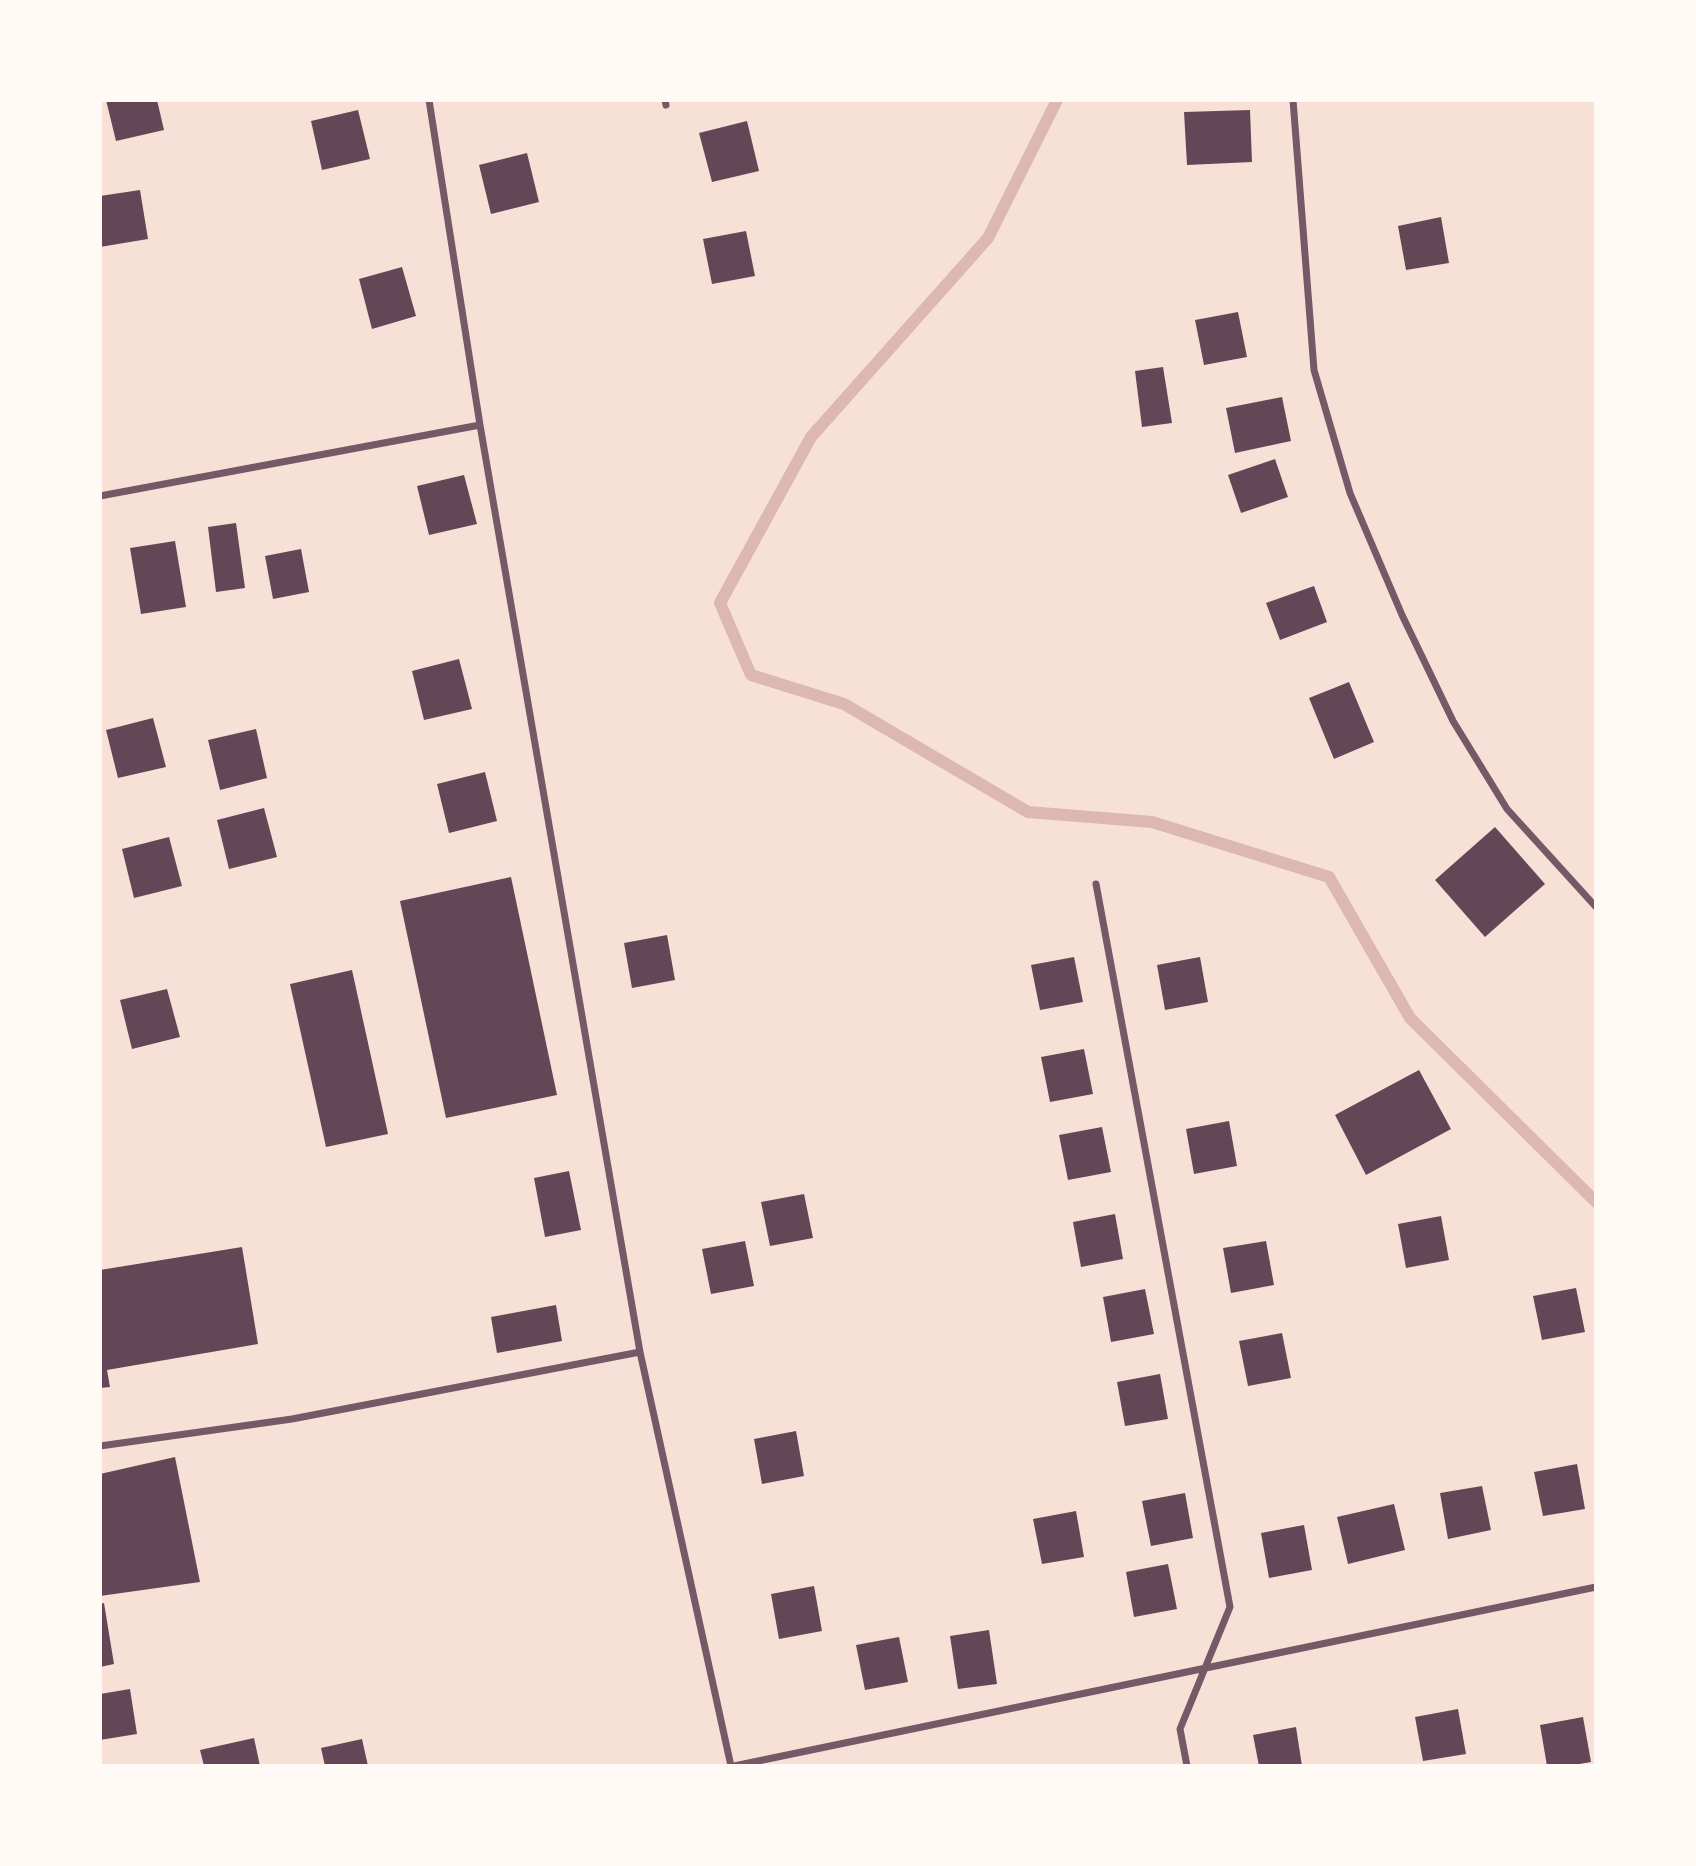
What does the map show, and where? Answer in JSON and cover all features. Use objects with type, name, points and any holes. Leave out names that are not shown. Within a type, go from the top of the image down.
[{"type":"street","points":[[429,100],[481,425],[640,1352],[733,1766],[1596,1587]]},
{"type":"street","points":[[1293,100],[1314,370],[1350,493],[1402,615],[1453,721],[1507,809],[1596,907]]},
{"type":"street","points":[[100,496],[481,425]]},
{"type":"street","points":[[1096,884],[1230,1607],[1180,1729],[1187,1766]]},
{"type":"street","points":[[100,1446],[292,1419],[640,1352]]},
{"type":"building","points":[[106,100],[157,100],[164,130],[116,141]]},
{"type":"building","points":[[358,110],[370,159],[322,170],[311,121]]},
{"type":"building","points":[[1250,110],[1252,162],[1187,165],[1184,112]]},
{"type":"building","points":[[747,121],[759,171],[712,182],[699,133]]},
{"type":"building","points":[[527,153],[539,202],[491,214],[479,165]]},
{"type":"building","points":[[140,190],[148,239],[100,247],[100,196]]},
{"type":"building","points":[[1441,217],[1449,263],[1406,270],[1398,226]]},
{"type":"building","points":[[746,231],[755,276],[712,284],[703,239]]},
{"type":"building","points":[[402,267],[416,316],[372,329],[359,279]]},
{"type":"building","points":[[1238,312],[1247,357],[1204,365],[1195,320]]},
{"type":"building","points":[[1163,367],[1172,423],[1142,427],[1135,371]]},
{"type":"building","points":[[1282,397],[1291,441],[1235,453],[1226,408]]},
{"type":"building","points":[[1275,459],[1288,497],[1241,513],[1228,475]]},
{"type":"building","points":[[464,475],[477,524],[429,535],[417,486]]},
{"type":"building","points":[[236,523],[245,588],[216,592],[208,527]]},
{"type":"building","points":[[175,541],[186,607],[141,614],[130,548]]},
{"type":"building","points":[[301,549],[309,592],[273,599],[265,556]]},
{"type":"building","points":[[1314,586],[1327,622],[1280,640],[1266,603]]},
{"type":"building","points":[[459,659],[472,709],[424,720],[412,671]]},
{"type":"building","points":[[1349,682],[1374,742],[1334,759],[1309,698]]},
{"type":"building","points":[[153,718],[166,767],[118,778],[106,730]]},
{"type":"building","points":[[256,729],[267,778],[220,790],[208,740]]},
{"type":"building","points":[[485,772],[497,821],[449,833],[437,784]]},
{"type":"building","points":[[264,808],[277,857],[229,869],[217,820]]},
{"type":"building","points":[[1495,827],[1545,884],[1485,937],[1435,880]]},
{"type":"building","points":[[169,837],[182,886],[134,898],[122,849]]},
{"type":"building","points":[[511,877],[557,1095],[446,1118],[400,901]]},
{"type":"building","points":[[667,935],[675,980],[632,988],[624,943]]},
{"type":"building","points":[[1074,957],[1083,1002],[1040,1010],[1031,965]]},
{"type":"building","points":[[1200,957],[1208,1002],[1165,1010],[1157,965]]},
{"type":"building","points":[[352,970],[388,1134],[326,1147],[290,984]]},
{"type":"building","points":[[167,989],[180,1037],[132,1049],[120,1000]]},
{"type":"building","points":[[1084,1049],[1093,1094],[1050,1102],[1041,1057]]},
{"type":"building","points":[[1419,1070],[1451,1129],[1366,1175],[1335,1115]]},
{"type":"building","points":[[1229,1121],[1237,1166],[1194,1174],[1186,1129]]},
{"type":"building","points":[[1102,1127],[1111,1172],[1068,1180],[1059,1135]]},
{"type":"building","points":[[569,1171],[581,1230],[545,1237],[534,1178]]},
{"type":"building","points":[[804,1194],[813,1238],[770,1246],[761,1202]]},
{"type":"building","points":[[1115,1214],[1123,1259],[1081,1267],[1073,1222]]},
{"type":"building","points":[[1441,1216],[1449,1260],[1406,1268],[1398,1224]]},
{"type":"building","points":[[745,1241],[754,1286],[711,1294],[702,1249]]},
{"type":"building","points":[[1266,1241],[1274,1285],[1231,1293],[1223,1248]]},
{"type":"building","points":[[242,1247],[258,1344],[107,1370],[110,1387],[100,1388],[100,1270]]},
{"type":"building","points":[[1576,1288],[1585,1332],[1542,1340],[1533,1296]]},
{"type":"building","points":[[1145,1289],[1154,1334],[1111,1342],[1103,1297]]},
{"type":"building","points":[[556,1305],[562,1341],[497,1353],[491,1317]]},
{"type":"building","points":[[1282,1333],[1291,1378],[1248,1386],[1239,1341]]},
{"type":"building","points":[[1160,1374],[1168,1419],[1125,1426],[1117,1382]]},
{"type":"building","points":[[796,1431],[804,1476],[762,1484],[754,1439]]},
{"type":"building","points":[[175,1457],[200,1582],[100,1596],[100,1474]]},
{"type":"building","points":[[1577,1464],[1585,1509],[1543,1516],[1534,1472]]},
{"type":"building","points":[[1482,1486],[1491,1530],[1448,1539],[1440,1493]]},
{"type":"building","points":[[1185,1493],[1193,1538],[1151,1546],[1142,1501]]},
{"type":"building","points":[[1394,1504],[1405,1550],[1348,1564],[1337,1517]]},
{"type":"building","points":[[1076,1511],[1084,1557],[1042,1564],[1033,1519]]},
{"type":"building","points":[[1304,1525],[1312,1570],[1269,1578],[1261,1533]]},
{"type":"building","points":[[1168,1564],[1177,1609],[1134,1617],[1126,1572]]},
{"type":"building","points":[[814,1586],[822,1631],[779,1639],[771,1594]]},
{"type":"building","points":[[104,1603],[114,1664],[100,1667],[100,1604]]},
{"type":"building","points":[[989,1630],[997,1684],[958,1689],[950,1636]]},
{"type":"building","points":[[899,1637],[908,1682],[865,1690],[856,1645]]},
{"type":"building","points":[[130,1689],[137,1734],[100,1740],[100,1694]]},
{"type":"building","points":[[1458,1709],[1466,1754],[1423,1761],[1415,1717]]},
{"type":"building","points":[[1583,1717],[1591,1762],[1547,1766],[1540,1725]]},
{"type":"building","points":[[1296,1727],[1302,1766],[1259,1766],[1253,1735]]},
{"type":"building","points":[[254,1738],[260,1766],[204,1766],[200,1750]]},
{"type":"building","points":[[362,1739],[368,1766],[325,1766],[321,1748]]},
{"type":"waterway","points":[[1057,100],[988,238],[811,437],[720,603],[751,675],[844,704],[1028,812],[1152,822],[1329,877],[1410,1018],[1596,1202]]}]
